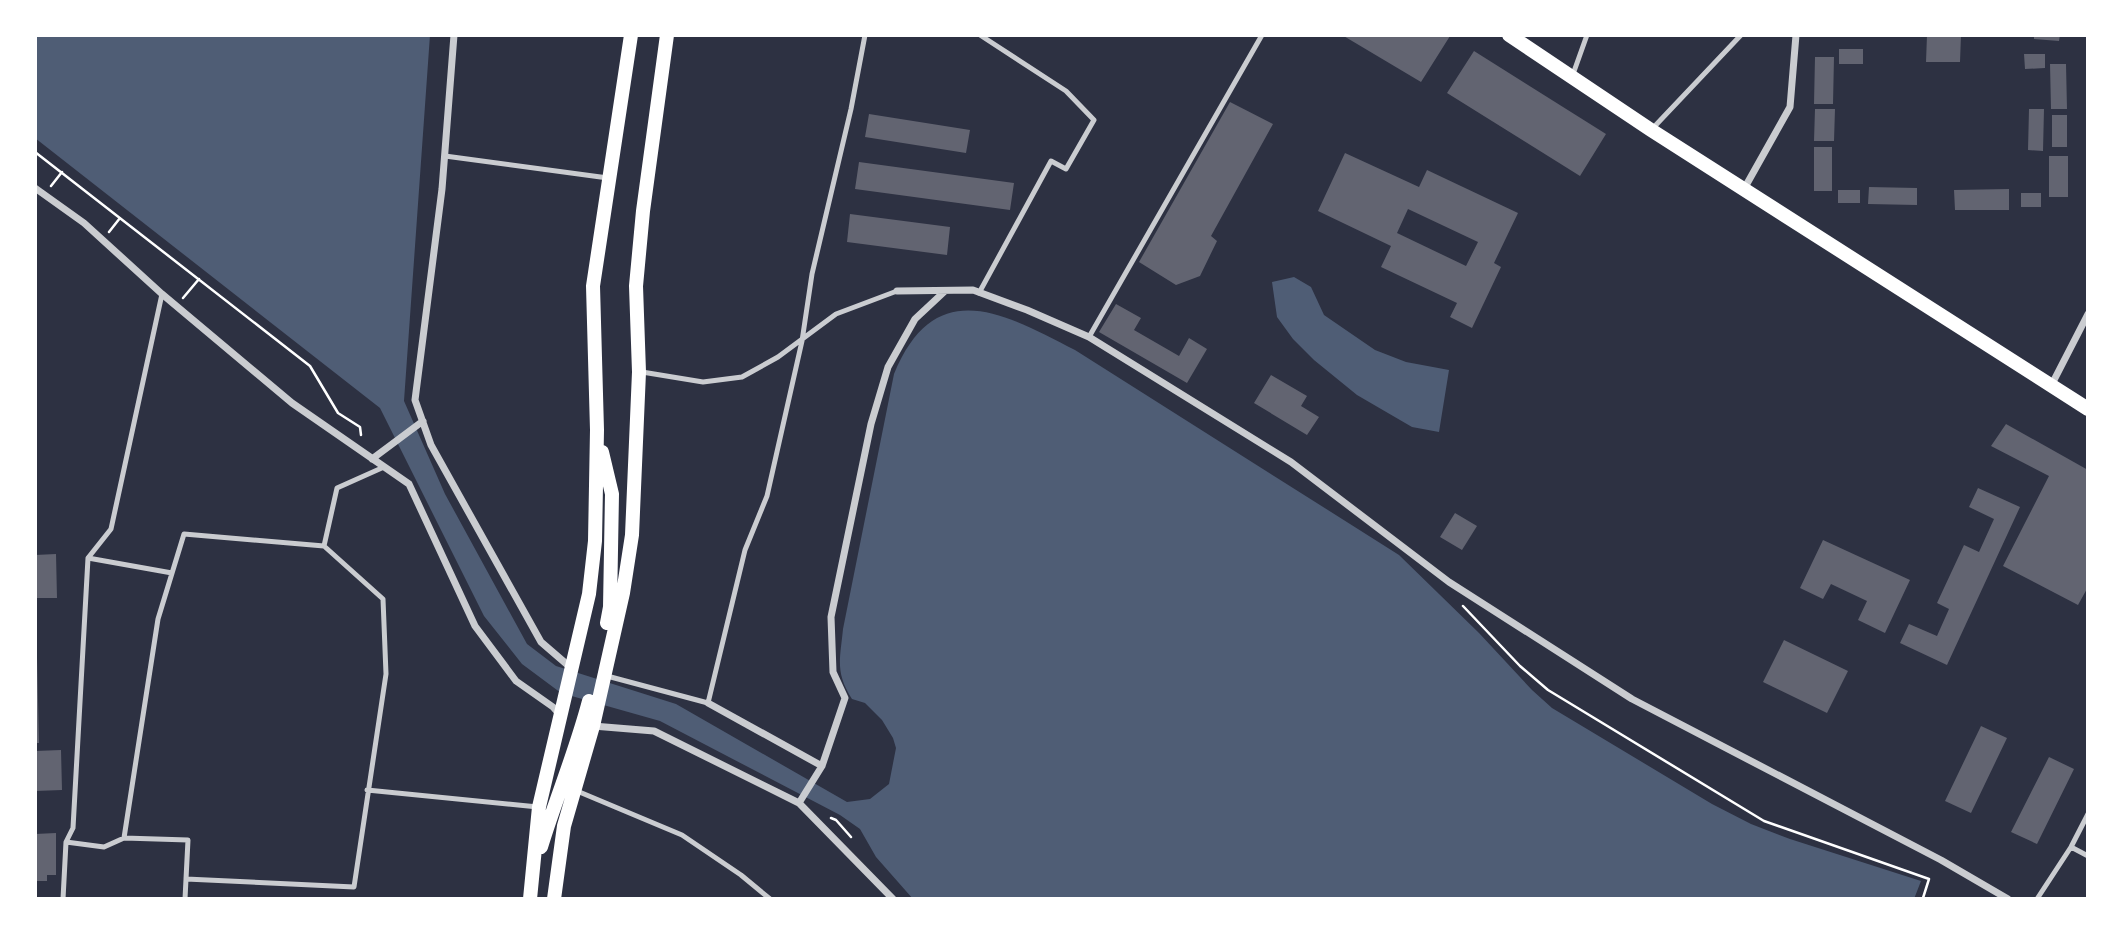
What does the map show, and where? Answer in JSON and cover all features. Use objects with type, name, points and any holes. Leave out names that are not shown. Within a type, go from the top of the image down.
[{"type":"main road","points":[[530,899],[539,807],[589,594],[595,541],[597,430],[593,286],[631,35]]},
{"type":"main road","points":[[554,899],[564,826],[622,593],[632,535],[639,372],[636,286],[643,211],[667,35]]},
{"type":"main road","points":[[1509,35],[1651,130],[2088,409]]},
{"type":"main road","points":[[597,430],[612,494],[610,607],[600,674]]},
{"type":"main road","points":[[532,879],[554,807],[588,726]]},
{"type":"street","points":[[454,35],[445,156],[415,400],[420,423],[431,445],[541,642],[570,667]]},
{"type":"street","points":[[1744,189],[1790,107],[1797,35]]},
{"type":"street","points":[[35,188],[84,223],[162,294],[292,403],[409,484],[475,626],[516,681],[553,707],[561,716]]},
{"type":"street","points":[[898,291],[973,290],[1089,337],[1291,462],[1449,582],[1632,699],[1941,860],[2008,899]]},
{"type":"street","points":[[799,803],[822,766],[845,698],[833,673],[831,617],[870,424],[888,367],[915,319],[945,291]]},
{"type":"street","points":[[2052,384],[2088,314]]},
{"type":"street","points":[[369,457],[385,450],[420,423]]},
{"type":"street","points":[[708,703],[822,766]]},
{"type":"street","points":[[588,726],[654,731],[799,803],[892,899]]},
{"type":"lane","points":[[600,674],[708,703],[745,550],[767,496],[802,341],[812,274],[849,122],[865,35]]},
{"type":"lane","points":[[979,293],[1051,161],[1066,169],[1094,120],[1066,91],[980,35]]},
{"type":"lane","points":[[1089,337],[1262,35]]},
{"type":"lane","points":[[1572,77],[1587,35]]},
{"type":"lane","points":[[1651,130],[1741,35]]},
{"type":"lane","points":[[445,156],[608,178]]},
{"type":"lane","points":[[639,372],[703,382],[742,377],[802,341],[836,314],[898,291]]},
{"type":"lane","points":[[63,899],[66,842],[74,828],[88,558],[111,529],[162,294]]},
{"type":"lane","points":[[324,546],[337,488],[384,467]]},
{"type":"lane","points":[[124,838],[158,619],[184,534],[324,546],[383,599],[386,674],[354,887],[186,879]]},
{"type":"lane","points":[[88,558],[172,573]]},
{"type":"lane","points":[[367,790],[539,807]]},
{"type":"lane","points":[[575,790],[682,835],[741,875],[770,899]]},
{"type":"lane","points":[[2037,899],[2071,847],[2088,814]]},
{"type":"lane","points":[[66,842],[104,847],[124,838],[188,840],[185,899]]},
{"type":"lane","points":[[2071,847],[2088,856]]},
{"type":"path","points":[[35,152],[310,366],[338,413],[360,427],[369,457]]},
{"type":"path","points":[[45,195],[62,173]]},
{"type":"path","points":[[102,240],[120,218]]},
{"type":"path","points":[[177,306],[199,279]]},
{"type":"path","points":[[1449,582],[1464,607],[1520,666],[1548,690],[1764,821],[1929,878],[1923,898],[1925,899]]},
{"type":"water","points":[[35,35],[430,35],[404,401],[445,494],[527,644],[556,666],[676,704],[847,802],[870,799],[889,784],[896,748],[882,720],[865,703],[852,699],[843,681],[840,666],[843,629],[894,374],[911,343],[930,323],[951,313],[973,311],[997,315],[1023,324],[1075,350],[1399,555],[1552,708],[1712,804],[1751,824],[1921,881],[1914,899],[913,899],[876,857],[860,829],[840,815],[660,721],[561,693],[522,664],[484,616],[380,408],[35,138]]},
{"type":"water","points":[[1294,277],[1311,287],[1324,315],[1375,350],[1406,362],[1449,370],[1439,432],[1412,427],[1357,395],[1293,339],[1277,317],[1272,282]]},
{"type":"building","points":[[1342,35],[1448,35],[1450,36],[1421,82]]},
{"type":"building","points":[[1927,35],[1961,35],[1960,62],[1926,62]]},
{"type":"building","points":[[2034,35],[2060,35],[2059,41],[2034,39]]},
{"type":"building","points":[[1839,49],[1863,49],[1863,64],[1839,64]]},
{"type":"building","points":[[1474,51],[1606,134],[1580,176],[1447,93]]},
{"type":"building","points":[[2024,54],[2045,54],[2045,68],[2025,69]]},
{"type":"building","points":[[1815,57],[1834,57],[1833,104],[1814,104]]},
{"type":"building","points":[[2050,64],[2066,64],[2067,109],[2051,109]]},
{"type":"building","points":[[1230,102],[1273,124],[1211,236],[1217,241],[1200,276],[1176,285],[1139,262]]},
{"type":"building","points":[[1815,109],[1835,109],[1834,141],[1814,141]]},
{"type":"building","points":[[2029,109],[2044,109],[2043,151],[2028,150]]},
{"type":"building","points":[[869,114],[970,130],[966,153],[865,137]]},
{"type":"building","points":[[2052,115],[2067,115],[2067,147],[2052,147]]},
{"type":"building","points":[[1814,147],[1832,147],[1832,191],[1814,191]]},
{"type":"building","points":[[1345,153],[1419,187],[1427,170],[1518,213],[1494,263],[1501,267],[1472,328],[1450,317],[1457,303],[1381,267],[1391,246],[1318,211]],"holes":[[[1408,209],[1478,242],[1466,266],[1397,233]]]},
{"type":"building","points":[[2049,156],[2068,156],[2068,197],[2049,197]]},
{"type":"building","points":[[859,162],[1014,183],[1010,210],[855,189]]},
{"type":"building","points":[[1869,187],[1917,188],[1917,205],[1868,204]]},
{"type":"building","points":[[2009,189],[2009,210],[1955,210],[1954,190]]},
{"type":"building","points":[[1838,190],[1860,190],[1860,203],[1838,203]]},
{"type":"building","points":[[2021,193],[2041,193],[2041,207],[2021,207]]},
{"type":"building","points":[[850,214],[950,227],[947,255],[847,242]]},
{"type":"building","points":[[1116,304],[1141,318],[1134,330],[1179,356],[1189,338],[1207,349],[1187,383],[1099,332]]},
{"type":"building","points":[[1271,375],[1307,396],[1301,406],[1319,417],[1307,435],[1254,403]]},
{"type":"building","points":[[2006,424],[2088,470],[2088,587],[2078,605],[2003,566],[2049,476],[1991,446]]},
{"type":"building","points":[[1978,488],[2020,507],[1947,665],[1900,643],[1909,624],[1937,636],[1949,609],[1937,603],[1964,545],[1979,552],[1994,519],[1969,507]]},
{"type":"building","points":[[1455,513],[1477,526],[1462,550],[1440,537]]},
{"type":"building","points":[[1823,540],[1910,580],[1885,633],[1858,620],[1867,601],[1831,584],[1823,599],[1800,588]]},
{"type":"building","points":[[56,554],[57,598],[35,598],[35,555]]},
{"type":"building","points":[[1784,640],[1848,671],[1827,713],[1763,682]]},
{"type":"building","points":[[37,657],[39,743],[35,743]]},
{"type":"building","points":[[1981,726],[2007,738],[1971,813],[1945,801]]},
{"type":"building","points":[[61,750],[62,790],[35,791],[35,751]]},
{"type":"building","points":[[2049,757],[2074,769],[2037,844],[2011,832]]},
{"type":"building","points":[[56,833],[56,875],[47,875],[47,881],[35,881],[35,834]]}]
